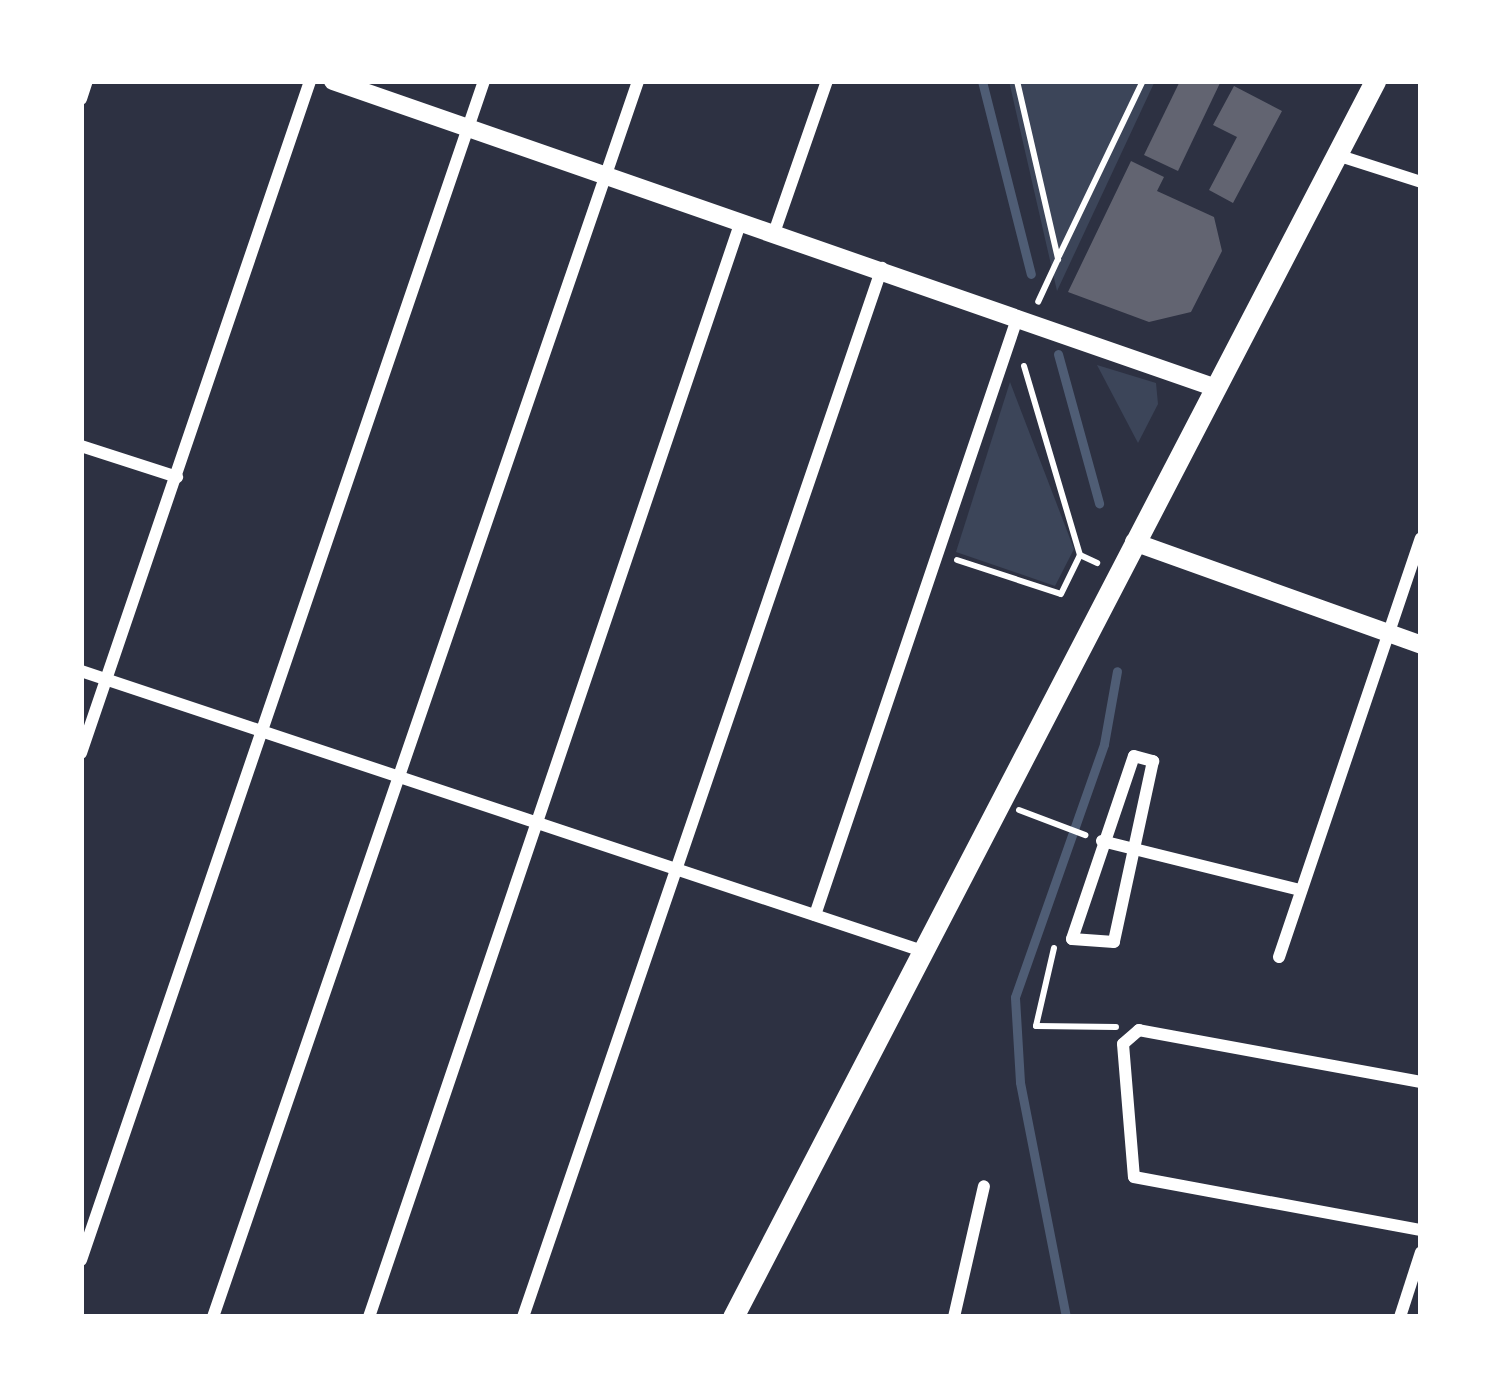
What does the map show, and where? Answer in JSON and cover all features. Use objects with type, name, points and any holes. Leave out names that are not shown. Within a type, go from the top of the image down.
[{"type":"main road","points":[[733,1317],[1375,81]]},
{"type":"street","points":[[81,99],[87,81]]},
{"type":"street","points":[[81,753],[310,81]]},
{"type":"street","points":[[333,81],[883,266],[1214,387]]},
{"type":"street","points":[[81,1260],[484,81]]},
{"type":"street","points":[[213,1317],[638,81]]},
{"type":"street","points":[[776,230],[827,81]]},
{"type":"street","points":[[1337,154],[1421,182]]},
{"type":"street","points":[[369,1317],[742,220]]},
{"type":"street","points":[[523,1317],[883,266]]},
{"type":"street","points":[[815,915],[938,553],[1026,318]]},
{"type":"street","points":[[81,446],[177,477]]},
{"type":"street","points":[[1279,957],[1421,538]]},
{"type":"street","points":[[1134,542],[1421,645]]},
{"type":"street","points":[[81,671],[108,675],[922,951]]},
{"type":"street","points":[[1134,756],[1153,761],[1114,942],[1072,938],[1102,841],[1134,756]]},
{"type":"street","points":[[1102,841],[1300,890]]},
{"type":"street","points":[[1421,1082],[1131,1032],[1122,1053],[1134,1178],[1421,1230]]},
{"type":"street","points":[[954,1317],[984,1186]]},
{"type":"street","points":[[1400,1317],[1421,1252]]},
{"type":"path","points":[[1017,81],[1058,259]]},
{"type":"path","points":[[938,553],[1060,594],[1080,555],[1022,358],[1026,318],[1143,81]]},
{"type":"path","points":[[1080,555],[1118,572]]},
{"type":"path","points":[[999,802],[1102,841]]},
{"type":"path","points":[[1072,938],[1072,929],[1058,937],[1036,1026],[1099,1022],[1131,1032]]},
{"type":"shaded area","points":[[1009,81],[1155,81],[1057,291]]},
{"type":"shaded area","points":[[1097,365],[1156,383],[1158,404],[1138,443]]},
{"type":"shaded area","points":[[1010,382],[1074,549],[1055,586],[956,552]]},
{"type":"building","points":[[1180,81],[1220,83],[1178,171],[1144,155]]},
{"type":"building","points":[[1234,86],[1282,111],[1233,203],[1209,190],[1237,137],[1213,125]]},
{"type":"building","points":[[1131,161],[1164,177],[1157,191],[1214,217],[1222,251],[1191,312],[1149,322],[1068,292]]},
{"type":"waterway","points":[[982,81],[1031,274]]},
{"type":"waterway","points":[[1058,354],[1099,503]]},
{"type":"waterway","points":[[1066,1317],[1020,1082],[1015,997],[1104,744],[1117,671]]}]
